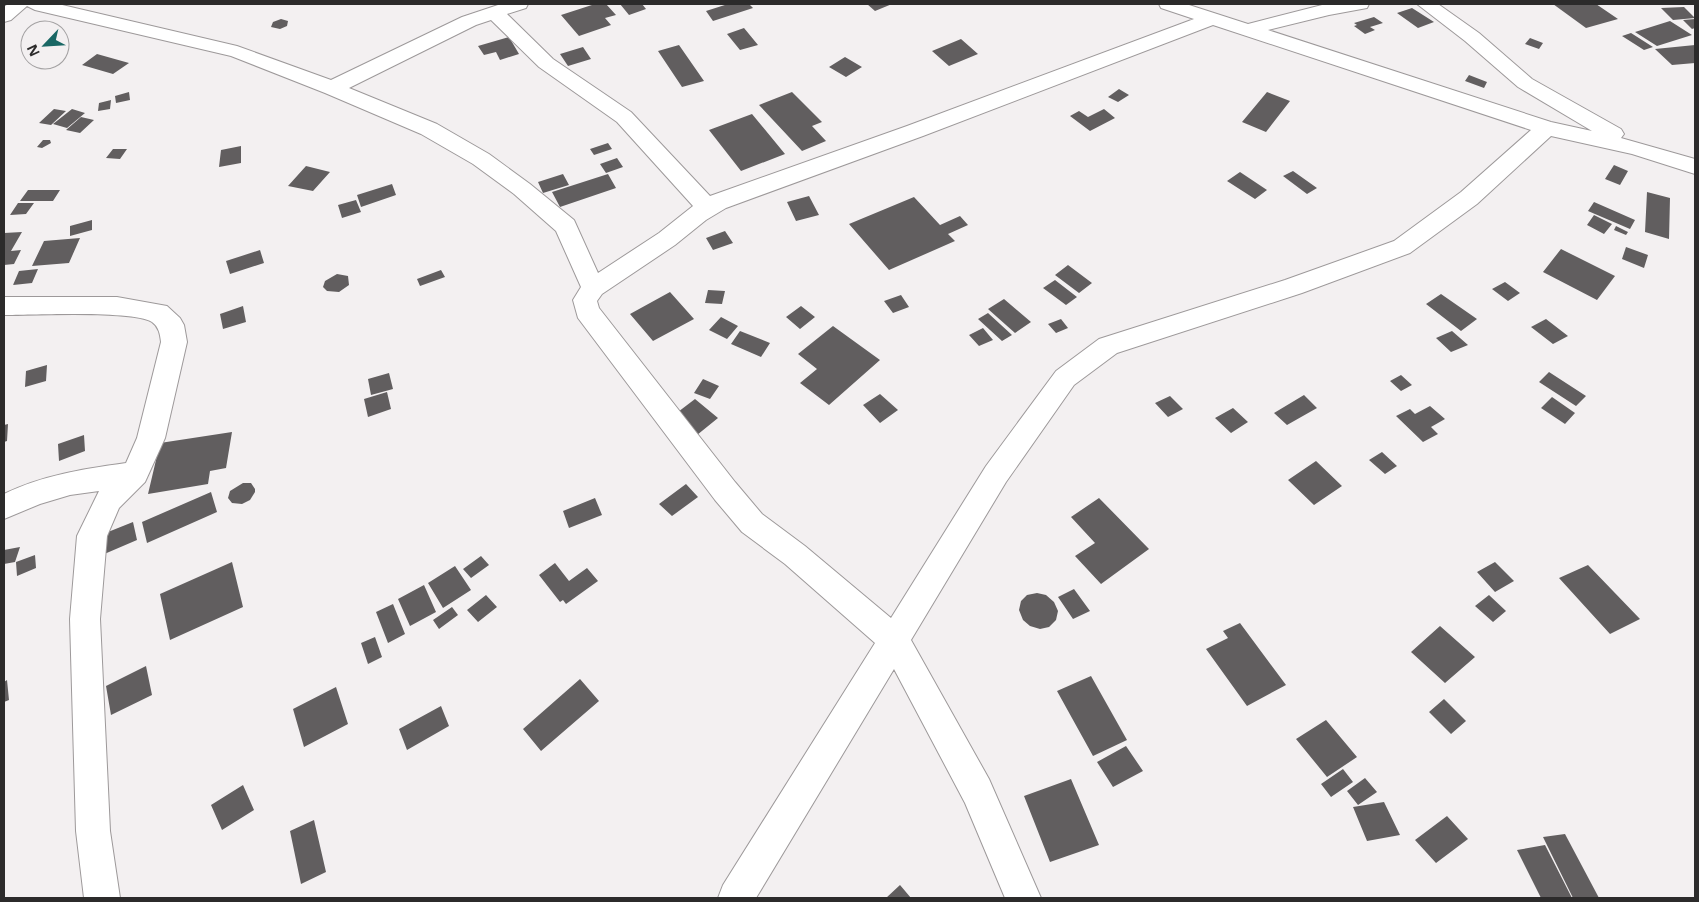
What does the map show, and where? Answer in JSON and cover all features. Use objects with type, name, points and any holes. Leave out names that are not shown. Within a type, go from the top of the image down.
[{"type":"street","points":[[4,16],[19,4]]},
{"type":"street","points":[[36,4],[237,52],[332,88],[429,129],[481,159],[522,188],[566,226],[593,288]]},
{"type":"street","points":[[332,88],[469,21],[519,4]]},
{"type":"street","points":[[1168,4],[1547,128],[1636,148],[1695,167]]},
{"type":"street","points":[[1246,30],[1328,9],[1360,4]]},
{"type":"street","points":[[1426,4],[1472,38],[1525,83],[1636,148]]},
{"type":"street","points":[[495,13],[546,63],[624,116],[708,208]]},
{"type":"street","points":[[1023,898],[977,791],[895,641],[795,555],[752,523],[587,311],[585,300],[593,288],[667,239],[708,208],[740,192],[915,131],[1211,19]]},
{"type":"street","points":[[736,898],[996,474],[1065,378],[1108,346],[1293,286],[1402,247],[1469,198],[1547,128]]},
{"type":"street","points":[[4,306],[117,306],[158,313],[171,324],[174,342],[151,438],[135,474],[109,500],[92,536],[86,628],[93,831],[102,898]]},
{"type":"street","points":[[4,507],[34,493],[70,483],[135,474]]},
{"type":"building","points":[[595,4],[606,4],[616,15],[605,18],[611,25],[579,36],[561,15]]},
{"type":"building","points":[[620,4],[642,4],[646,9],[629,15]]},
{"type":"building","points":[[728,4],[749,4],[753,8],[713,21],[706,11]]},
{"type":"building","points":[[867,4],[892,4],[875,11]]},
{"type":"building","points":[[1553,4],[1596,4],[1618,19],[1586,28]]},
{"type":"building","points":[[1684,7],[1695,18],[1673,20],[1661,8]]},
{"type":"building","points":[[1412,8],[1434,22],[1418,28],[1397,13]]},
{"type":"building","points":[[1374,17],[1383,23],[1370,27],[1375,30],[1365,34],[1354,26],[1357,25],[1354,23]]},
{"type":"building","points":[[281,19],[288,21],[287,26],[280,29],[271,27],[273,22]]},
{"type":"building","points":[[1695,19],[1695,28],[1692,29],[1683,20]]},
{"type":"building","points":[[1670,21],[1692,35],[1657,46],[1635,32]]},
{"type":"building","points":[[744,28],[758,45],[740,50],[727,34]]},
{"type":"building","points":[[1631,33],[1653,47],[1644,50],[1622,36]]},
{"type":"building","points":[[509,37],[519,54],[500,60],[496,52],[484,55],[478,46]]},
{"type":"building","points":[[1530,38],[1543,43],[1539,49],[1525,44]]},
{"type":"building","points":[[961,39],[978,54],[949,66],[932,51]]},
{"type":"building","points":[[679,45],[704,81],[682,87],[658,51]]},
{"type":"building","points":[[1695,45],[1695,63],[1672,65],[1655,49]]},
{"type":"building","points":[[583,47],[591,59],[568,66],[560,54]]},
{"type":"building","points":[[97,54],[129,63],[113,74],[82,65]]},
{"type":"building","points":[[845,57],[862,67],[846,77],[829,67]]},
{"type":"building","points":[[1469,75],[1487,82],[1484,88],[1465,81]]},
{"type":"building","points":[[1119,89],[1129,95],[1118,102],[1108,97]]},
{"type":"building","points":[[129,92],[130,100],[116,103],[115,96]]},
{"type":"building","points":[[792,92],[822,122],[812,126],[826,141],[802,151],[759,105]]},
{"type":"building","points":[[1267,92],[1290,101],[1266,132],[1242,122]]},
{"type":"building","points":[[111,100],[110,109],[98,111],[99,103]]},
{"type":"building","points":[[54,109],[66,111],[51,125],[39,123]]},
{"type":"building","points":[[72,109],[85,113],[67,128],[53,124]]},
{"type":"building","points":[[1104,109],[1115,118],[1090,131],[1070,116],[1079,111],[1088,117]]},
{"type":"building","points":[[752,114],[785,154],[741,171],[709,130]]},
{"type":"building","points":[[81,117],[94,120],[80,133],[66,130]]},
{"type":"building","points":[[43,140],[50,140],[51,143],[42,148],[37,147]]},
{"type":"building","points":[[608,143],[612,149],[594,155],[590,149]]},
{"type":"building","points":[[241,146],[241,163],[219,167],[221,150]]},
{"type":"building","points":[[113,149],[127,149],[120,159],[106,158]]},
{"type":"building","points":[[617,158],[623,167],[606,173],[600,164]]},
{"type":"building","points":[[1614,165],[1628,171],[1620,185],[1605,179]]},
{"type":"building","points":[[306,166],[330,172],[313,191],[288,186]]},
{"type":"building","points":[[1293,171],[1317,188],[1307,194],[1283,176]]},
{"type":"building","points":[[1240,172],[1267,190],[1255,199],[1227,181]]},
{"type":"building","points":[[563,174],[569,185],[543,193],[538,182]]},
{"type":"building","points":[[608,174],[616,188],[560,207],[552,192]]},
{"type":"building","points":[[392,184],[396,195],[361,207],[357,195]]},
{"type":"building","points":[[28,190],[60,190],[53,201],[20,201]]},
{"type":"building","points":[[1647,192],[1670,198],[1669,239],[1645,232]]},
{"type":"building","points":[[809,196],[819,215],[796,221],[787,202]]},
{"type":"building","points":[[914,197],[940,225],[960,216],[968,225],[948,234],[955,241],[889,270],[849,224]]},
{"type":"building","points":[[356,200],[361,212],[342,218],[338,205]]},
{"type":"building","points":[[1594,202],[1635,220],[1630,229],[1588,211]]},
{"type":"building","points":[[18,203],[34,203],[26,214],[10,215]]},
{"type":"building","points":[[1594,215],[1612,224],[1604,234],[1587,225]]},
{"type":"building","points":[[92,220],[92,230],[70,236],[70,226]]},
{"type":"building","points":[[1616,226],[1628,232],[1626,235],[1614,230]]},
{"type":"building","points":[[725,231],[733,243],[713,250],[706,238]]},
{"type":"building","points":[[22,232],[11,251],[21,250],[14,264],[4,265],[4,233]]},
{"type":"building","points":[[80,238],[69,263],[32,266],[44,241]]},
{"type":"building","points":[[1626,247],[1648,255],[1644,268],[1622,259]]},
{"type":"building","points":[[1561,249],[1615,276],[1597,300],[1543,272]]},
{"type":"building","points":[[260,250],[264,263],[230,274],[226,261]]},
{"type":"building","points":[[1068,265],[1092,283],[1079,293],[1055,275]]},
{"type":"building","points":[[38,269],[32,283],[13,285],[19,271]]},
{"type":"building","points":[[441,270],[445,277],[420,286],[417,279]]},
{"type":"building","points":[[337,274],[348,276],[349,285],[339,292],[327,291],[323,287],[325,281]]},
{"type":"building","points":[[1055,280],[1077,297],[1066,305],[1043,288]]},
{"type":"building","points":[[1505,282],[1520,293],[1508,301],[1492,289]]},
{"type":"building","points":[[708,290],[725,291],[722,304],[705,303]]},
{"type":"building","points":[[670,292],[694,319],[653,341],[630,314]]},
{"type":"building","points":[[1441,294],[1477,319],[1461,331],[1426,304]]},
{"type":"building","points":[[901,295],[909,307],[893,313],[884,301]]},
{"type":"building","points":[[1004,299],[1031,322],[1015,333],[988,309]]},
{"type":"building","points":[[243,306],[246,322],[223,329],[220,314]]},
{"type":"building","points":[[801,306],[815,317],[800,329],[786,317]]},
{"type":"building","points":[[988,313],[1012,335],[1002,341],[978,319]]},
{"type":"building","points":[[721,317],[738,326],[727,339],[709,330]]},
{"type":"building","points":[[1061,319],[1068,328],[1056,333],[1048,324]]},
{"type":"building","points":[[1546,319],[1568,336],[1553,344],[1531,327]]},
{"type":"building","points":[[833,326],[880,360],[829,405],[800,383],[817,369],[798,354]]},
{"type":"building","points":[[983,328],[993,340],[979,346],[969,335]]},
{"type":"building","points":[[740,331],[770,343],[761,357],[731,344]]},
{"type":"building","points":[[1452,331],[1468,345],[1451,352],[1436,338]]},
{"type":"building","points":[[47,365],[46,381],[25,387],[26,371]]},
{"type":"building","points":[[1549,372],[1586,396],[1576,406],[1539,382]]},
{"type":"building","points":[[389,373],[393,389],[371,395],[368,379]]},
{"type":"building","points":[[1401,375],[1412,385],[1401,391],[1390,381]]},
{"type":"building","points":[[703,379],[719,386],[710,399],[694,393]]},
{"type":"building","points":[[387,392],[391,409],[368,417],[364,399]]},
{"type":"building","points":[[880,394],[898,410],[880,423],[863,405]]},
{"type":"building","points":[[1304,395],[1317,408],[1287,425],[1274,413]]},
{"type":"building","points":[[1170,396],[1183,409],[1168,417],[1155,403]]},
{"type":"building","points":[[1552,397],[1575,413],[1565,424],[1541,408]]},
{"type":"building","points":[[695,399],[718,418],[697,435],[674,415]]},
{"type":"building","points":[[1430,406],[1445,419],[1431,427],[1438,434],[1423,442],[1396,416],[1410,409],[1415,414]]},
{"type":"building","points":[[1233,408],[1248,422],[1231,433],[1215,418]]},
{"type":"building","points":[[8,424],[7,441],[4,442],[4,425]]},
{"type":"building","points":[[232,432],[226,468],[210,471],[208,484],[148,494],[160,443]]},
{"type":"building","points":[[84,435],[85,451],[59,461],[58,444]]},
{"type":"building","points":[[1382,452],[1397,466],[1385,474],[1369,460]]},
{"type":"building","points":[[1316,461],[1342,486],[1314,505],[1288,480]]},
{"type":"building","points":[[243,483],[251,483],[255,492],[250,500],[242,504],[232,503],[228,498],[230,491]]},
{"type":"building","points":[[686,484],[698,497],[672,516],[659,504]]},
{"type":"building","points":[[211,492],[217,512],[147,543],[142,522]]},
{"type":"building","points":[[595,498],[602,515],[569,528],[563,511]]},
{"type":"building","points":[[1099,498],[1149,549],[1101,584],[1075,556],[1095,543],[1071,517]]},
{"type":"building","points":[[133,522],[137,540],[102,555],[98,536]]},
{"type":"building","points":[[20,547],[15,562],[4,564],[4,550]]},
{"type":"building","points":[[35,555],[36,568],[17,576],[16,562]]},
{"type":"building","points":[[481,556],[489,565],[471,578],[463,569]]},
{"type":"building","points":[[232,562],[243,607],[170,640],[160,594]]},
{"type":"building","points":[[1495,562],[1514,581],[1495,592],[1477,572]]},
{"type":"building","points":[[555,563],[569,581],[587,568],[598,581],[566,604],[563,600],[560,602],[539,575]]},
{"type":"building","points":[[1588,565],[1640,619],[1610,634],[1559,578]]},
{"type":"building","points":[[455,566],[471,590],[443,608],[428,583]]},
{"type":"building","points":[[424,585],[436,612],[410,626],[398,599]]},
{"type":"building","points":[[1074,589],[1090,611],[1073,619],[1058,597]]},
{"type":"building","points":[[1037,593],[1046,595],[1054,602],[1058,611],[1056,620],[1049,627],[1040,629],[1030,626],[1023,620],[1019,610],[1021,601],[1027,595]]},
{"type":"building","points":[[486,595],[497,607],[478,622],[467,610]]},
{"type":"building","points":[[1489,595],[1506,611],[1493,622],[1475,606]]},
{"type":"building","points":[[393,604],[405,634],[388,643],[376,612]]},
{"type":"building","points":[[452,607],[458,615],[439,629],[433,620]]},
{"type":"building","points":[[1240,623],[1286,685],[1247,706],[1206,649],[1228,638],[1223,631]]},
{"type":"building","points":[[1440,626],[1475,657],[1445,683],[1411,652]]},
{"type":"building","points":[[375,637],[382,657],[368,664],[361,643]]},
{"type":"building","points":[[146,666],[152,695],[111,715],[106,686]]},
{"type":"building","points":[[1091,676],[1127,740],[1093,756],[1057,691]]},
{"type":"building","points":[[580,679],[599,701],[541,751],[523,729]]},
{"type":"building","points":[[7,680],[9,700],[4,702],[4,682]]},
{"type":"building","points":[[336,687],[348,724],[304,747],[293,709]]},
{"type":"building","points":[[1444,699],[1466,721],[1451,734],[1429,712]]},
{"type":"building","points":[[441,706],[449,726],[407,750],[399,729]]},
{"type":"building","points":[[1326,720],[1357,757],[1327,777],[1296,739]]},
{"type":"building","points":[[1126,746],[1143,771],[1113,787],[1097,762]]},
{"type":"building","points":[[1343,769],[1353,782],[1331,797],[1321,784]]},
{"type":"building","points":[[1365,778],[1377,792],[1358,805],[1347,791]]},
{"type":"building","points":[[1071,779],[1099,845],[1050,862],[1024,796]]},
{"type":"building","points":[[243,785],[254,810],[222,830],[211,805]]},
{"type":"building","points":[[1384,802],[1400,835],[1367,841],[1353,807]]},
{"type":"building","points":[[1447,816],[1468,839],[1436,863],[1415,840]]},
{"type":"building","points":[[314,820],[326,872],[301,884],[290,831]]},
{"type":"building","points":[[1565,834],[1599,898],[1573,898],[1543,837]]},
{"type":"building","points":[[1545,845],[1572,898],[1541,898],[1517,850]]},
{"type":"building","points":[[900,885],[911,898],[886,898]]}]
